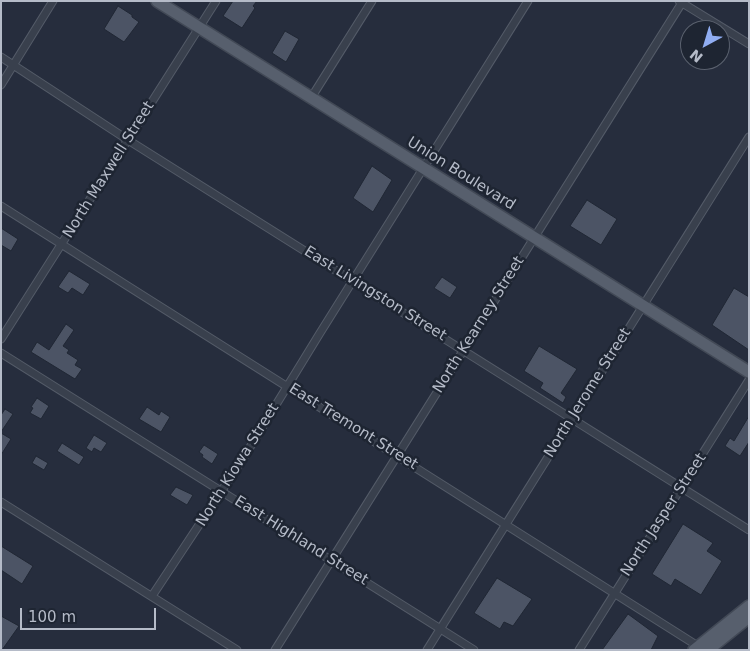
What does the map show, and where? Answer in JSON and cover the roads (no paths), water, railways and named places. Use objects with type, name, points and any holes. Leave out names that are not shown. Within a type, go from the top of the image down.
[{"type":"main road","name":"Union Boulevard","points":[[157,1],[749,372]]},
{"type":"main road","points":[[701,649],[749,606]]},
{"type":"main road","points":[[701,649],[749,617]]},
{"type":"street","points":[[1,84],[53,1]]},
{"type":"street","name":"North Maxwell Street","points":[[1,339],[216,1]]},
{"type":"street","points":[[311,98],[372,1]]},
{"type":"street","name":"North Kiowa Street","points":[[152,596],[222,491],[528,1]]},
{"type":"street","points":[[681,2],[748,42]]},
{"type":"street","name":"North Kearney Street","points":[[275,650],[681,2]]},
{"type":"street","name":"East Livingston Street","points":[[1,57],[128,140],[749,530]]},
{"type":"street","name":"North Jerome Street","points":[[427,650],[749,137]]},
{"type":"street","name":"East Tremont Street","points":[[1,206],[506,523],[701,649]]},
{"type":"street","name":"East Highland Street","points":[[1,353],[474,650]]},
{"type":"street","name":"North Jasper Street","points":[[579,650],[749,380]]},
{"type":"street","points":[[1,502],[237,650]]}]
